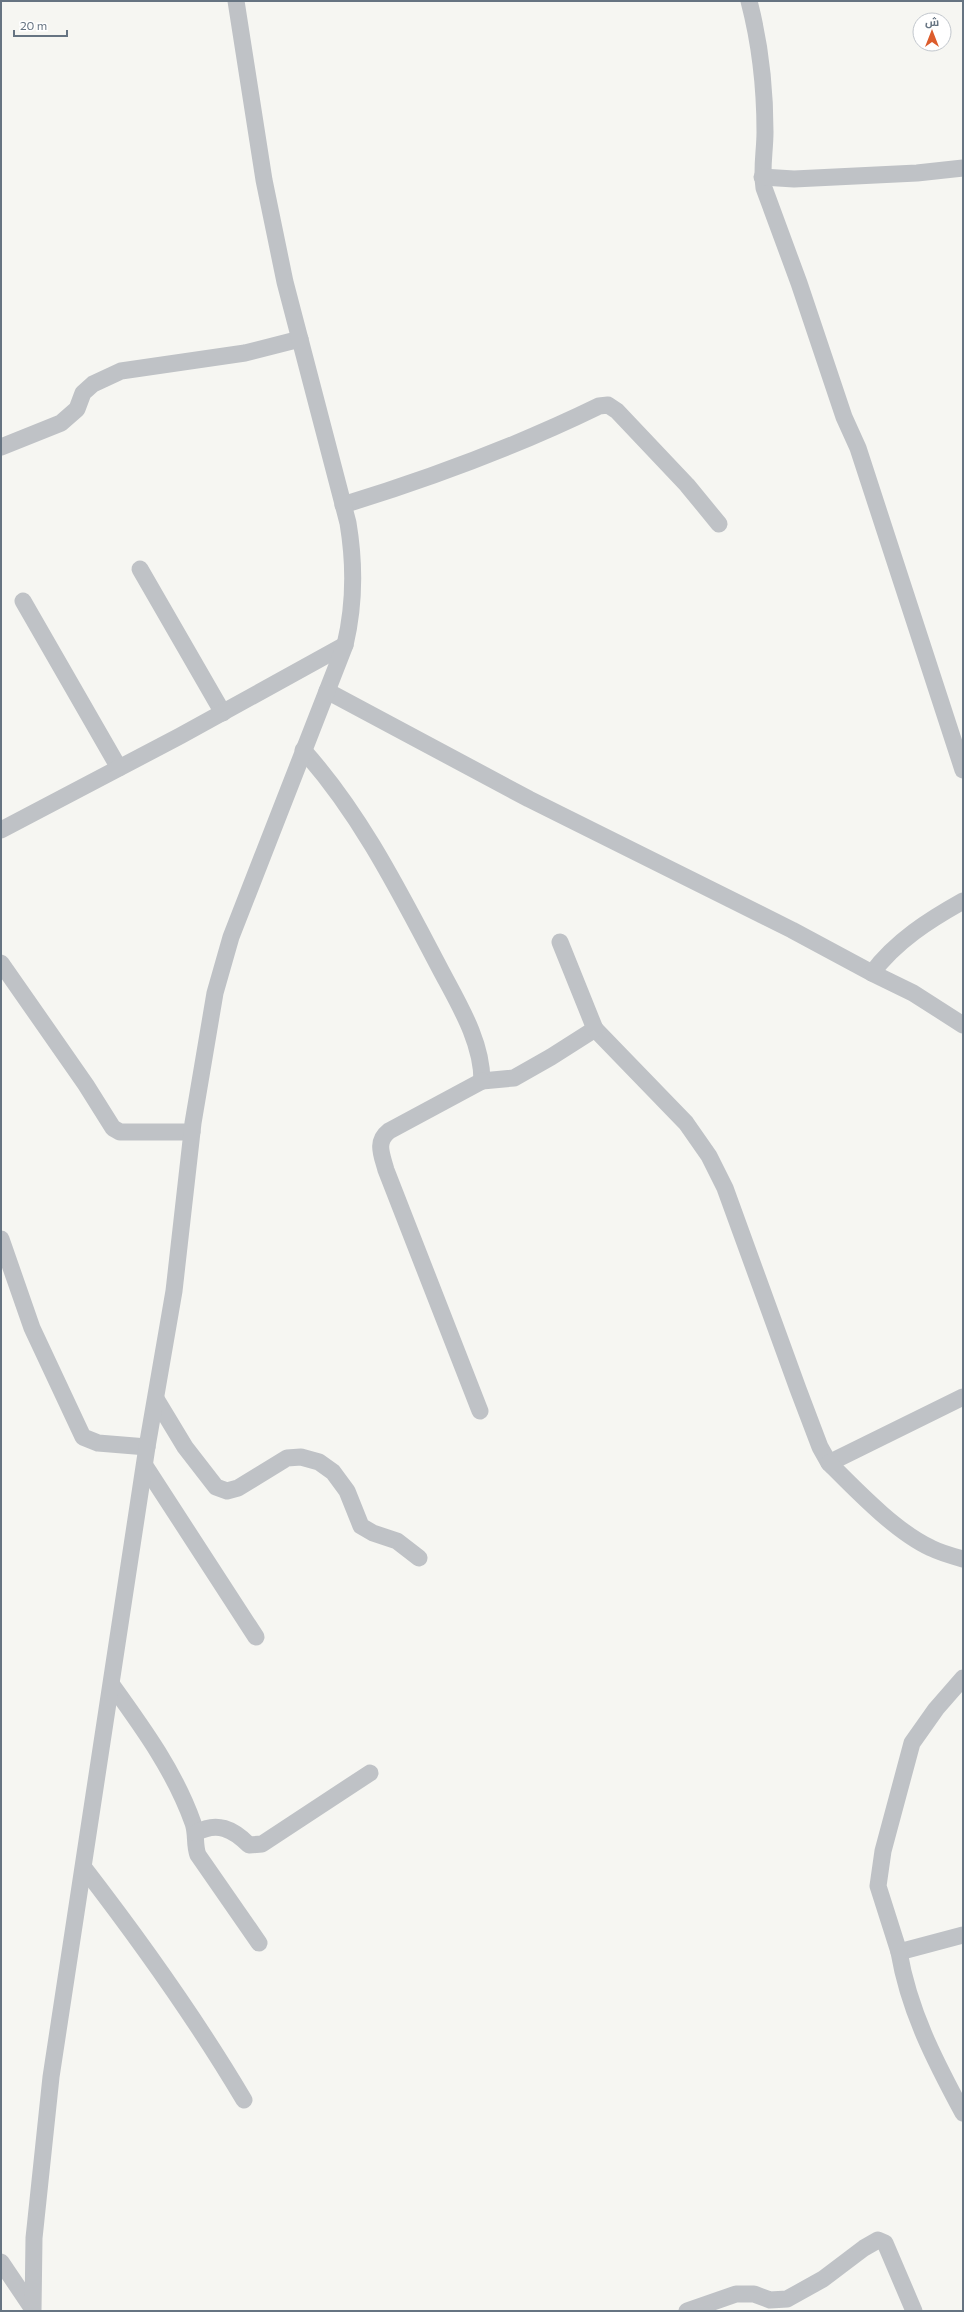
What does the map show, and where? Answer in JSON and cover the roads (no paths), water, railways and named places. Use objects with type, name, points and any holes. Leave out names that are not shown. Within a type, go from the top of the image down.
[{"type":"street","points":[[32,2309],[34,2238],[51,2077],[112,1685],[147,1447],[174,1291],[192,1132],[209,1026],[222,961],[345,645],[351,620],[354,576],[352,550],[343,505],[285,282],[264,180],[236,1]]},
{"type":"street","points":[[749,1],[755,22],[761,73],[765,132],[762,177],[844,417],[858,448],[963,770]]},
{"type":"street","points":[[762,177],[794,178],[917,173],[963,168]]},
{"type":"street","points":[[1,447],[62,423],[77,408],[83,394],[93,384],[121,371],[245,353],[300,339]]},
{"type":"street","points":[[343,505],[445,472],[525,440],[599,406],[608,405],[617,411],[687,485],[719,524]]},
{"type":"street","points":[[140,569],[223,713]]},
{"type":"street","points":[[23,601],[119,768]]},
{"type":"street","points":[[1,830],[223,713],[345,645]]},
{"type":"street","points":[[326,692],[529,799],[792,930],[913,993],[963,1025]]},
{"type":"street","points":[[303,750],[330,779],[376,853],[424,939],[469,1026],[482,1065],[482,1081]]},
{"type":"street","points":[[872,973],[896,945],[939,915],[963,901]]},
{"type":"street","points":[[560,942],[595,1029],[619,1051],[686,1123],[709,1156],[725,1188],[820,1447],[829,1463],[852,1487],[907,1533],[930,1548],[963,1559]]},
{"type":"street","points":[[1,963],[83,1080],[113,1128],[120,1132],[192,1132]]},
{"type":"street","points":[[480,1411],[386,1170],[379,1144],[382,1136],[389,1131],[482,1081],[514,1078],[595,1029]]},
{"type":"street","points":[[1,1239],[32,1328],[83,1437],[98,1443],[147,1447]]},
{"type":"street","points":[[829,1463],[963,1397]]},
{"type":"street","points":[[156,1400],[185,1447],[216,1487],[227,1491],[238,1488],[287,1458],[302,1456],[319,1462],[333,1472],[347,1491],[361,1526],[373,1533],[397,1541],[419,1558]]},
{"type":"street","points":[[145,1466],[256,1637]]},
{"type":"street","points":[[963,1678],[936,1709],[912,1743],[883,1851],[878,1886],[899,1952],[908,1994],[918,2023],[935,2061],[963,2113]]},
{"type":"street","points":[[112,1685],[148,1735],[173,1777],[196,1833],[195,1848],[198,1855],[259,1942]]},
{"type":"street","points":[[196,1833],[206,1827],[227,1828],[239,1835],[250,1845],[262,1844],[370,1773]]},
{"type":"street","points":[[84,1868],[116,1910],[218,2057],[244,2100]]},
{"type":"street","points":[[899,1952],[963,1935]]},
{"type":"street","points":[[687,2311],[736,2294],[754,2294],[770,2300],[787,2299],[823,2279],[873,2242],[882,2240],[888,2250],[914,2311]]},
{"type":"street","points":[[1,2262],[32,2309]]}]
